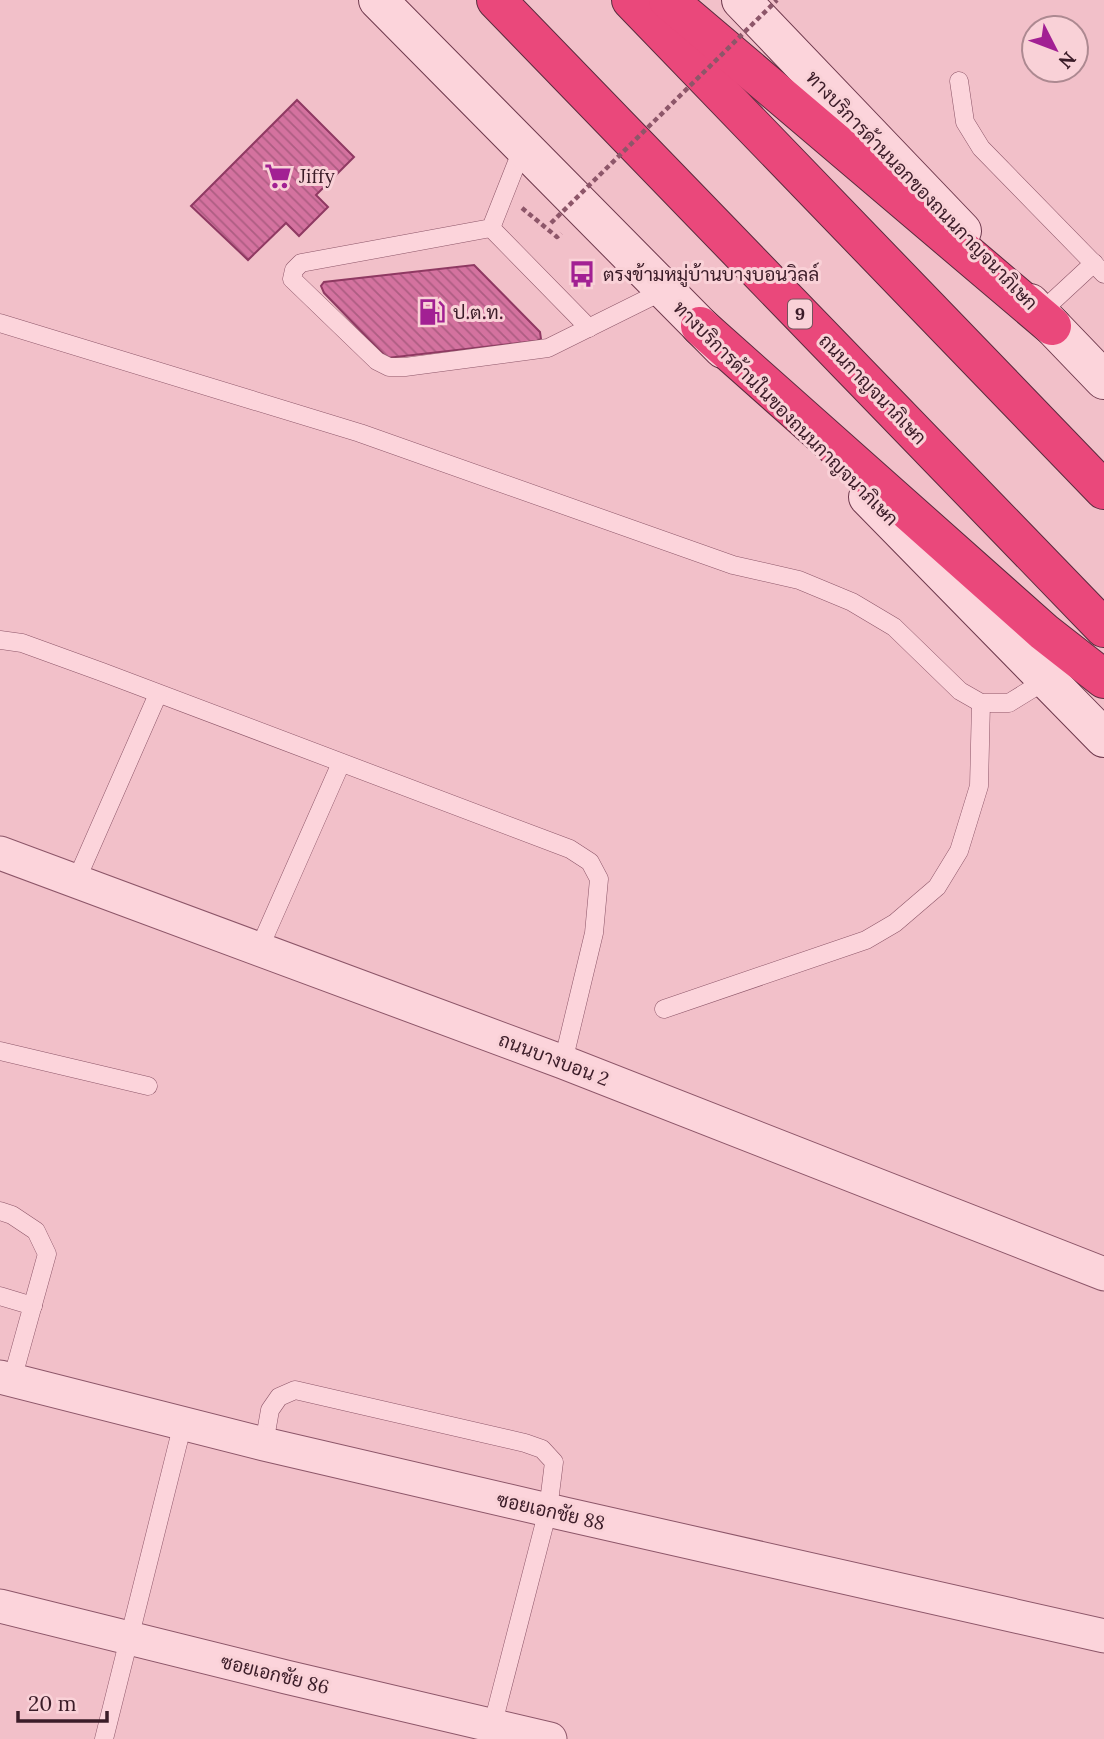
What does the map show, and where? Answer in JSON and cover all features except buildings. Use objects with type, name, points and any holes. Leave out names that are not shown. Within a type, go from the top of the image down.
[{"type":"highway","name":"ถนนกาญจนาภิเษก","points":[[496,0],[1104,628]]},
{"type":"highway","points":[[631,0],[1104,490]]},
{"type":"highway","points":[[668,0],[1046,320]]},
{"type":"highway","points":[[701,327],[1044,632],[1104,679]]},
{"type":"main road","name":"ทางบริการด้านในของถนนกาญจนาภิเษก","points":[[379,0],[523,147],[563,210],[665,290],[1104,738]]},
{"type":"main road","name":"ทางบริการด้านนอกของถนนกาญจนาภิเษก","points":[[741,0],[1104,380]]},
{"type":"street","name":"ถนนบางบอน 2","points":[[0,853],[563,1062],[1104,1274]]},
{"type":"street","name":"ซอยเอกชัย 88","points":[[6,1379],[264,1444],[1104,1636]]},
{"type":"street","name":"ซอยเอกชัย 86","points":[[0,1606],[491,1732],[550,1739]]},
{"type":"lane","points":[[959,81],[965,122],[981,148],[1099,268],[1046,320]]},
{"type":"lane","points":[[491,228],[523,147]]},
{"type":"lane","points":[[491,228],[301,263],[294,270],[292,279],[377,361],[389,368],[548,348],[665,290]]},
{"type":"lane","points":[[491,228],[589,328]]},
{"type":"lane","points":[[0,323],[360,433],[733,565],[799,580],[852,602],[894,627],[961,691],[981,703],[1009,703],[1048,679]]},
{"type":"lane","points":[[0,640],[22,643],[570,849],[590,862],[599,879],[594,933],[563,1062]]},
{"type":"lane","points":[[76,881],[158,694]]},
{"type":"lane","points":[[663,1009],[866,940],[895,923],[937,887],[959,850],[979,786],[981,703]]},
{"type":"lane","points":[[259,949],[341,763]]},
{"type":"lane","points":[[0,1051],[148,1086]]},
{"type":"lane","points":[[0,1211],[12,1215],[36,1231],[47,1254],[33,1306],[6,1379]]},
{"type":"lane","points":[[0,1296],[33,1306]]},
{"type":"lane","points":[[264,1444],[270,1410],[279,1396],[295,1390],[542,1449],[554,1462],[548,1510],[491,1732]]},
{"type":"lane","points":[[104,1739],[183,1423]]},
{"type":"path","points":[[516,203],[557,237],[561,233],[563,210],[777,0]]},
{"type":"place","name":"Jiffy","points":[[278,176]]},
{"type":"place","name":"ตรงข้ามหมู่บ้านบางบอนวิลล์","points":[[582,274]]},
{"type":"place","name":"ป.ต.ท.","points":[[432,312]]}]
